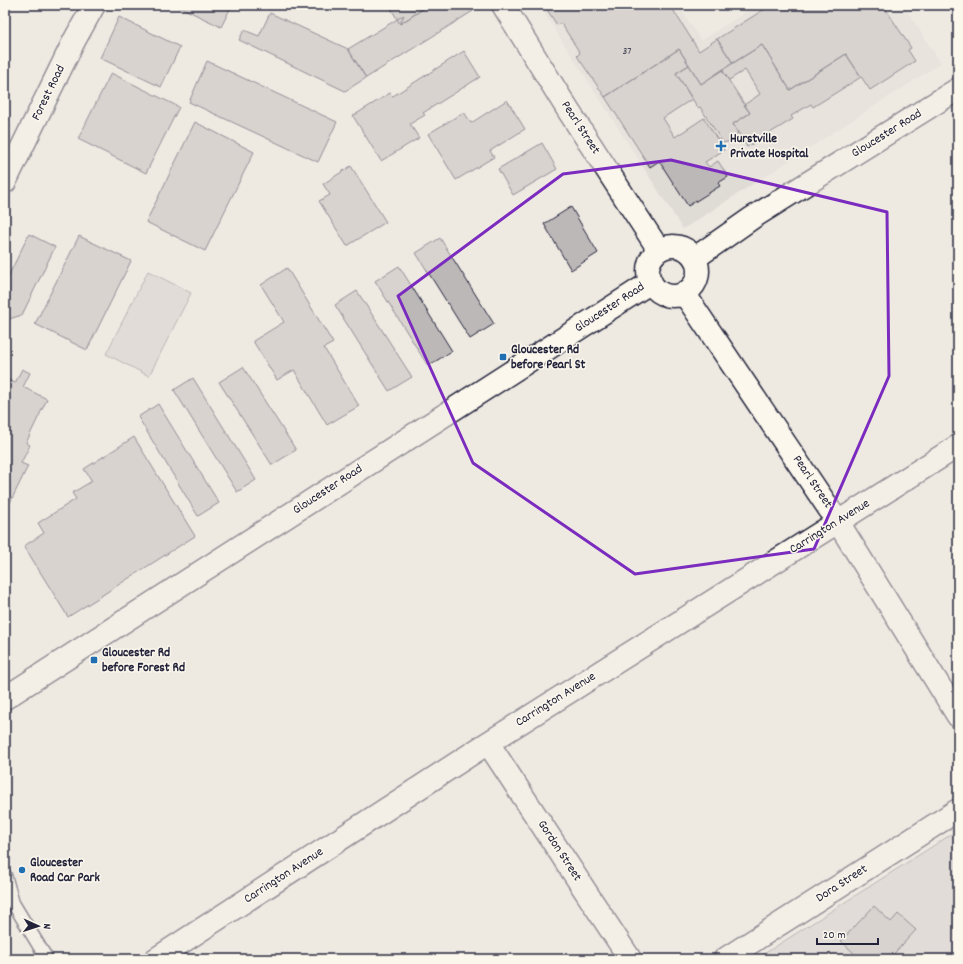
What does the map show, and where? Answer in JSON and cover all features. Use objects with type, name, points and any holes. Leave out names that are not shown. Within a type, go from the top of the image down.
[{"type":"street","name":"Forest Road","points":[[5,182],[74,41],[94,5]]},
{"type":"street","name":"Pearl Street","points":[[503,5],[568,110],[659,250]]},
{"type":"street","name":"Gloucester Road","points":[[695,258],[752,218],[958,88]]},
{"type":"street","points":[[667,246],[683,247],[695,258],[698,266],[696,282],[684,293],[677,295],[662,293],[651,282],[649,275],[650,261],[659,250],[667,246]]},
{"type":"street","name":"Gloucester Road","points":[[5,698],[651,282]]},
{"type":"street","name":"Pearl Street","points":[[684,293],[838,522],[958,716]]},
{"type":"street","name":"Carrington Avenue","points":[[156,959],[488,743],[958,446]]},
{"type":"street","name":"Gordon Street","points":[[488,743],[630,959]]},
{"type":"street","name":"Dora Street","points":[[726,959],[958,810]]},
{"type":"lane","points":[[5,875],[13,902],[47,959]]},
{"type":"highlighted area","points":[[671,160],[887,212],[889,376],[814,549],[635,574],[473,463],[398,296],[563,174]]},
{"type":"shaded area","name":"Hurstville Private Hospital","points":[[539,5],[678,5],[701,41],[756,5],[903,5],[941,63],[683,229]]},
{"type":"shaded area","points":[[148,271],[191,293],[149,376],[106,354]]},
{"type":"shaded area","points":[[958,830],[958,959],[756,959]]},
{"type":"building","points":[[176,5],[232,5],[221,27]]},
{"type":"building","points":[[389,5],[429,5],[400,24]]},
{"type":"building","points":[[429,5],[466,5],[473,11],[366,78],[348,49],[404,15],[400,24]]},
{"type":"building","points":[[544,5],[670,5],[699,51],[717,39],[733,63],[701,84],[679,49],[605,97],[577,56],[580,53],[561,23],[557,25]]},
{"type":"building","points":[[771,5],[776,5],[783,8],[789,5],[883,5],[911,48],[908,50],[915,61],[870,90],[846,54],[790,90],[762,45],[733,63],[717,39]]},
{"type":"building","points":[[270,13],[348,49],[366,78],[345,91],[239,40],[244,30],[259,36]]},
{"type":"building","points":[[119,17],[180,47],[161,87],[100,58]]},
{"type":"building","points":[[762,45],[790,90],[846,54],[861,77],[813,107],[811,104],[791,116],[793,119],[747,147],[733,124],[750,113],[744,105],[760,94],[745,70],[729,80],[722,70]]},
{"type":"building","points":[[679,49],[689,65],[676,73],[692,99],[663,118],[675,137],[704,118],[724,150],[705,162],[709,167],[718,161],[728,177],[718,183],[720,186],[688,206],[659,161],[650,167],[605,97]]},
{"type":"building","points":[[464,51],[480,77],[423,113],[425,115],[410,124],[419,138],[381,161],[353,116],[390,93],[393,96]]},
{"type":"building","points":[[207,61],[337,122],[318,162],[189,102]]},
{"type":"building","points":[[689,65],[701,84],[722,70],[750,113],[733,124],[738,133],[736,134],[736,139],[731,142],[723,143],[700,107],[698,108],[676,73]]},
{"type":"building","points":[[111,73],[179,107],[146,173],[78,139]]},
{"type":"building","points":[[507,100],[525,129],[490,151],[494,157],[456,180],[428,134],[464,112],[471,123]]},
{"type":"building","points":[[195,122],[254,152],[205,251],[146,222]]},
{"type":"building","points":[[542,143],[557,169],[513,195],[498,169]]},
{"type":"building","points":[[351,166],[386,222],[347,246],[319,201],[330,195],[323,184]]},
{"type":"building","points":[[571,207],[598,253],[571,270],[544,224]]},
{"type":"building","points":[[29,234],[55,247],[22,315],[9,319],[5,317],[5,283]]},
{"type":"building","points":[[79,236],[131,261],[87,350],[35,324]]},
{"type":"building","points":[[440,238],[494,324],[470,339],[416,253]]},
{"type":"building","points":[[399,266],[452,351],[428,366],[375,281]]},
{"type":"building","points":[[287,268],[333,343],[324,348],[359,406],[327,425],[294,370],[277,380],[253,341],[284,322],[261,285]]},
{"type":"building","points":[[357,291],[412,377],[389,391],[335,305]]},
{"type":"building","points":[[243,367],[296,450],[272,465],[219,382]]},
{"type":"building","points":[[22,369],[30,373],[23,387],[47,399],[26,443],[30,445],[21,463],[28,466],[5,513],[5,378],[15,383]]},
{"type":"building","points":[[193,378],[256,480],[237,492],[174,390]]},
{"type":"building","points":[[158,404],[219,503],[198,516],[138,417]]},
{"type":"building","points":[[134,437],[195,536],[68,617],[24,546],[44,533],[38,523],[76,499],[72,493],[92,481],[84,469]]},
{"type":"building","points":[[874,906],[891,922],[898,914],[916,930],[889,959],[854,959],[857,956],[841,941]]},
{"type":"place","name":"Hurstville Private Hospital","points":[[721,146]]},
{"type":"place","name":"Gloucester Rd before Pearl St","points":[[503,357]]},
{"type":"place","name":"Gloucester Rd before Forest Rd","points":[[94,660]]},
{"type":"place","name":"Gloucester Road Car Park","points":[[22,870]]}]
